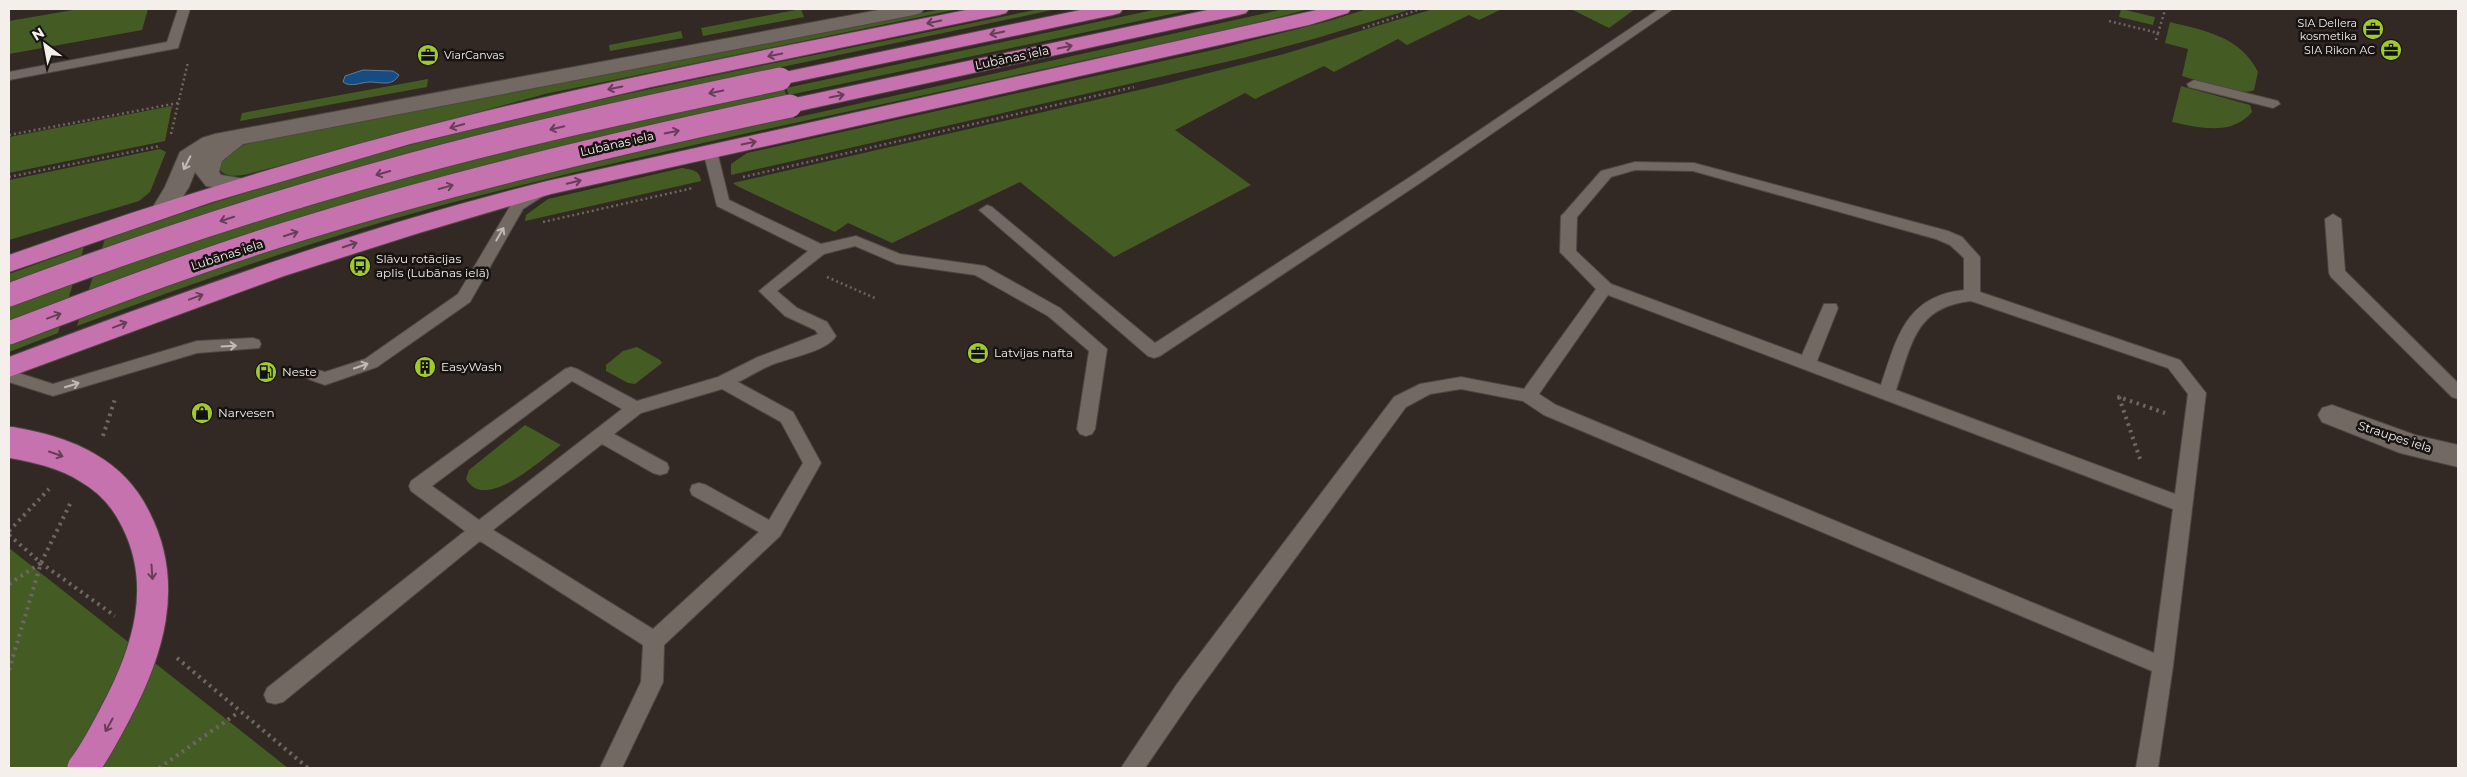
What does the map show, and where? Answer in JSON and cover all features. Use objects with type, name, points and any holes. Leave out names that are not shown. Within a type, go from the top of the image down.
[{"type":"highway","points":[[9,264],[163,210],[243,185],[334,158],[534,106],[998,9]]},
{"type":"highway","points":[[9,295],[154,243],[275,204],[436,157],[635,110],[1113,9]]},
{"type":"highway","name":"Lubānas iela","points":[[9,333],[163,276],[359,211],[510,170],[651,136],[1239,9]]},
{"type":"highway","points":[[9,367],[150,313],[262,273],[426,221],[547,188],[1309,19],[1341,9]]},
{"type":"highway","points":[[9,442],[36,448],[72,460],[97,473],[115,489],[130,507],[145,535],[153,568],[153,609],[144,652],[127,693],[83,768]]},
{"type":"street","points":[[163,210],[177,187],[188,157],[210,143],[223,139],[244,137],[914,9]]},
{"type":"street","points":[[243,185],[214,180],[207,172],[212,158],[244,137]]},
{"type":"street","name":"Straupes iela","points":[[2332,415],[2410,445],[2458,456]]},
{"type":"lane","points":[[9,76],[173,45],[184,9]]},
{"type":"lane","points":[[987,210],[1154,352],[1377,205],[1667,9]]},
{"type":"lane","points":[[2194,84],[2273,104]]},
{"type":"lane","points":[[710,152],[722,203],[819,250]]},
{"type":"lane","points":[[1972,295],[1972,257],[1956,241],[1942,235],[1694,167],[1635,166],[1606,174],[1569,216],[1568,252],[1605,288],[1886,395],[2184,505]]},
{"type":"lane","points":[[314,376],[325,379],[371,363],[464,298],[517,206],[547,188]]},
{"type":"lane","points":[[2333,219],[2337,273],[2458,393]]},
{"type":"lane","points":[[275,694],[635,408],[724,382],[764,360],[813,344],[828,336],[821,326],[791,312],[767,291],[819,250],[856,241],[897,259],[979,270],[1054,312],[1098,349],[1086,429]]},
{"type":"lane","points":[[1528,396],[1605,288]]},
{"type":"lane","points":[[1886,395],[1913,321],[1931,304],[1958,295],[1972,295],[2174,364],[2197,393],[2163,666],[2147,768]]},
{"type":"lane","points":[[1807,365],[1830,308]]},
{"type":"lane","points":[[9,376],[53,390],[197,347],[253,344]]},
{"type":"lane","points":[[635,408],[571,373],[418,486],[478,531],[654,641]]},
{"type":"lane","points":[[611,768],[652,682],[654,641],[773,531],[812,463],[786,417],[724,382]]},
{"type":"lane","points":[[1132,768],[1185,692],[1400,402],[1426,388],[1461,383],[1528,396],[1550,410],[2163,666]]},
{"type":"lane","points":[[601,435],[660,468]]},
{"type":"lane","points":[[699,490],[773,531]]},
{"type":"path","points":[[2156,40],[2165,10]]},
{"type":"path","points":[[2109,20],[2158,32]]},
{"type":"path","points":[[171,136],[192,42],[173,45]]},
{"type":"path","points":[[9,136],[178,103]]},
{"type":"path","points":[[9,177],[169,144]]},
{"type":"path","points":[[826,277],[877,299]]},
{"type":"path","points":[[2151,493],[2119,397],[2194,423]]},
{"type":"path","points":[[9,535],[42,563],[123,622]]},
{"type":"path","points":[[9,584],[42,563]]},
{"type":"path","points":[[9,670],[42,563]]},
{"type":"path","points":[[173,655],[308,768]]},
{"type":"path","points":[[159,768],[239,712]]},
{"type":"green space","points":[[79,9],[148,9],[142,30],[9,54],[9,21]]},
{"type":"green space","points":[[801,9],[804,17],[703,36],[701,28]]},
{"type":"green space","points":[[942,9],[959,9],[545,94],[248,174],[229,175],[219,169],[223,158],[227,154],[254,142]]},
{"type":"green space","points":[[1039,9],[1057,9],[777,68],[794,118],[1284,9],[1309,9],[1213,32],[685,147],[466,199],[319,242],[222,274],[77,326],[105,239],[186,212],[351,161],[508,121],[584,103]]},
{"type":"green space","points":[[1158,9],[1195,9],[789,95],[786,88]]},
{"type":"green space","points":[[1367,9],[1412,9],[1243,58],[731,175],[731,164],[747,153],[1222,48],[1329,21]]},
{"type":"green space","points":[[1433,9],[1502,9],[1479,20],[1469,15],[1407,45],[1398,39],[1334,72],[1324,66],[1255,99],[1245,93],[1175,130],[1251,185],[1114,257],[1020,182],[892,243],[848,223],[835,232],[733,183],[1165,84],[1284,54]]},
{"type":"green space","points":[[1571,9],[1635,9],[1609,28]]},
{"type":"green space","points":[[2121,9],[2155,17],[2153,25],[2119,17]]},
{"type":"green space","points":[[2170,22],[2208,32],[2242,50],[2258,72],[2254,90],[2248,92],[2230,90],[2182,76],[2188,49],[2165,43]]},
{"type":"green space","points":[[681,31],[683,38],[610,51],[609,45]]},
{"type":"green space","points":[[428,79],[427,87],[240,121],[242,113]]},
{"type":"green space","points":[[2181,86],[2250,105],[2252,112],[2235,125],[2225,127],[2204,128],[2172,122]]},
{"type":"green space","points":[[172,106],[165,141],[9,173],[9,137]]},
{"type":"green space","points":[[160,149],[166,152],[150,192],[139,201],[9,240],[9,180]]},
{"type":"green space","points":[[682,168],[697,173],[701,181],[525,221],[526,215],[548,199]]},
{"type":"green space","points":[[84,247],[58,333],[9,352],[9,274]]},
{"type":"green space","points":[[637,347],[662,363],[635,384],[628,383],[606,371],[606,365],[623,351]]},
{"type":"green space","points":[[525,425],[561,445],[514,480],[499,487],[486,490],[475,488],[466,479],[469,470]]},
{"type":"green space","points":[[9,548],[288,768],[9,768]]},
{"type":"water","points":[[363,70],[393,71],[399,75],[393,81],[386,83],[370,82],[353,85],[343,82],[345,76]]},
{"type":"place","name":"SIA Dellera kosmetika","points":[[2373,29]]},
{"type":"place","name":"SIA Rikon AC","points":[[2391,50]]},
{"type":"place","name":"ViarCanvas","points":[[428,55]]},
{"type":"place","name":"Slāvu rotācijas aplis (Lubānas ielā)","points":[[360,266]]},
{"type":"place","name":"Latvijas nafta","points":[[978,353]]},
{"type":"place","name":"EasyWash","points":[[425,367]]},
{"type":"place","name":"Neste","points":[[266,372]]},
{"type":"place","name":"Narvesen","points":[[202,413]]}]
